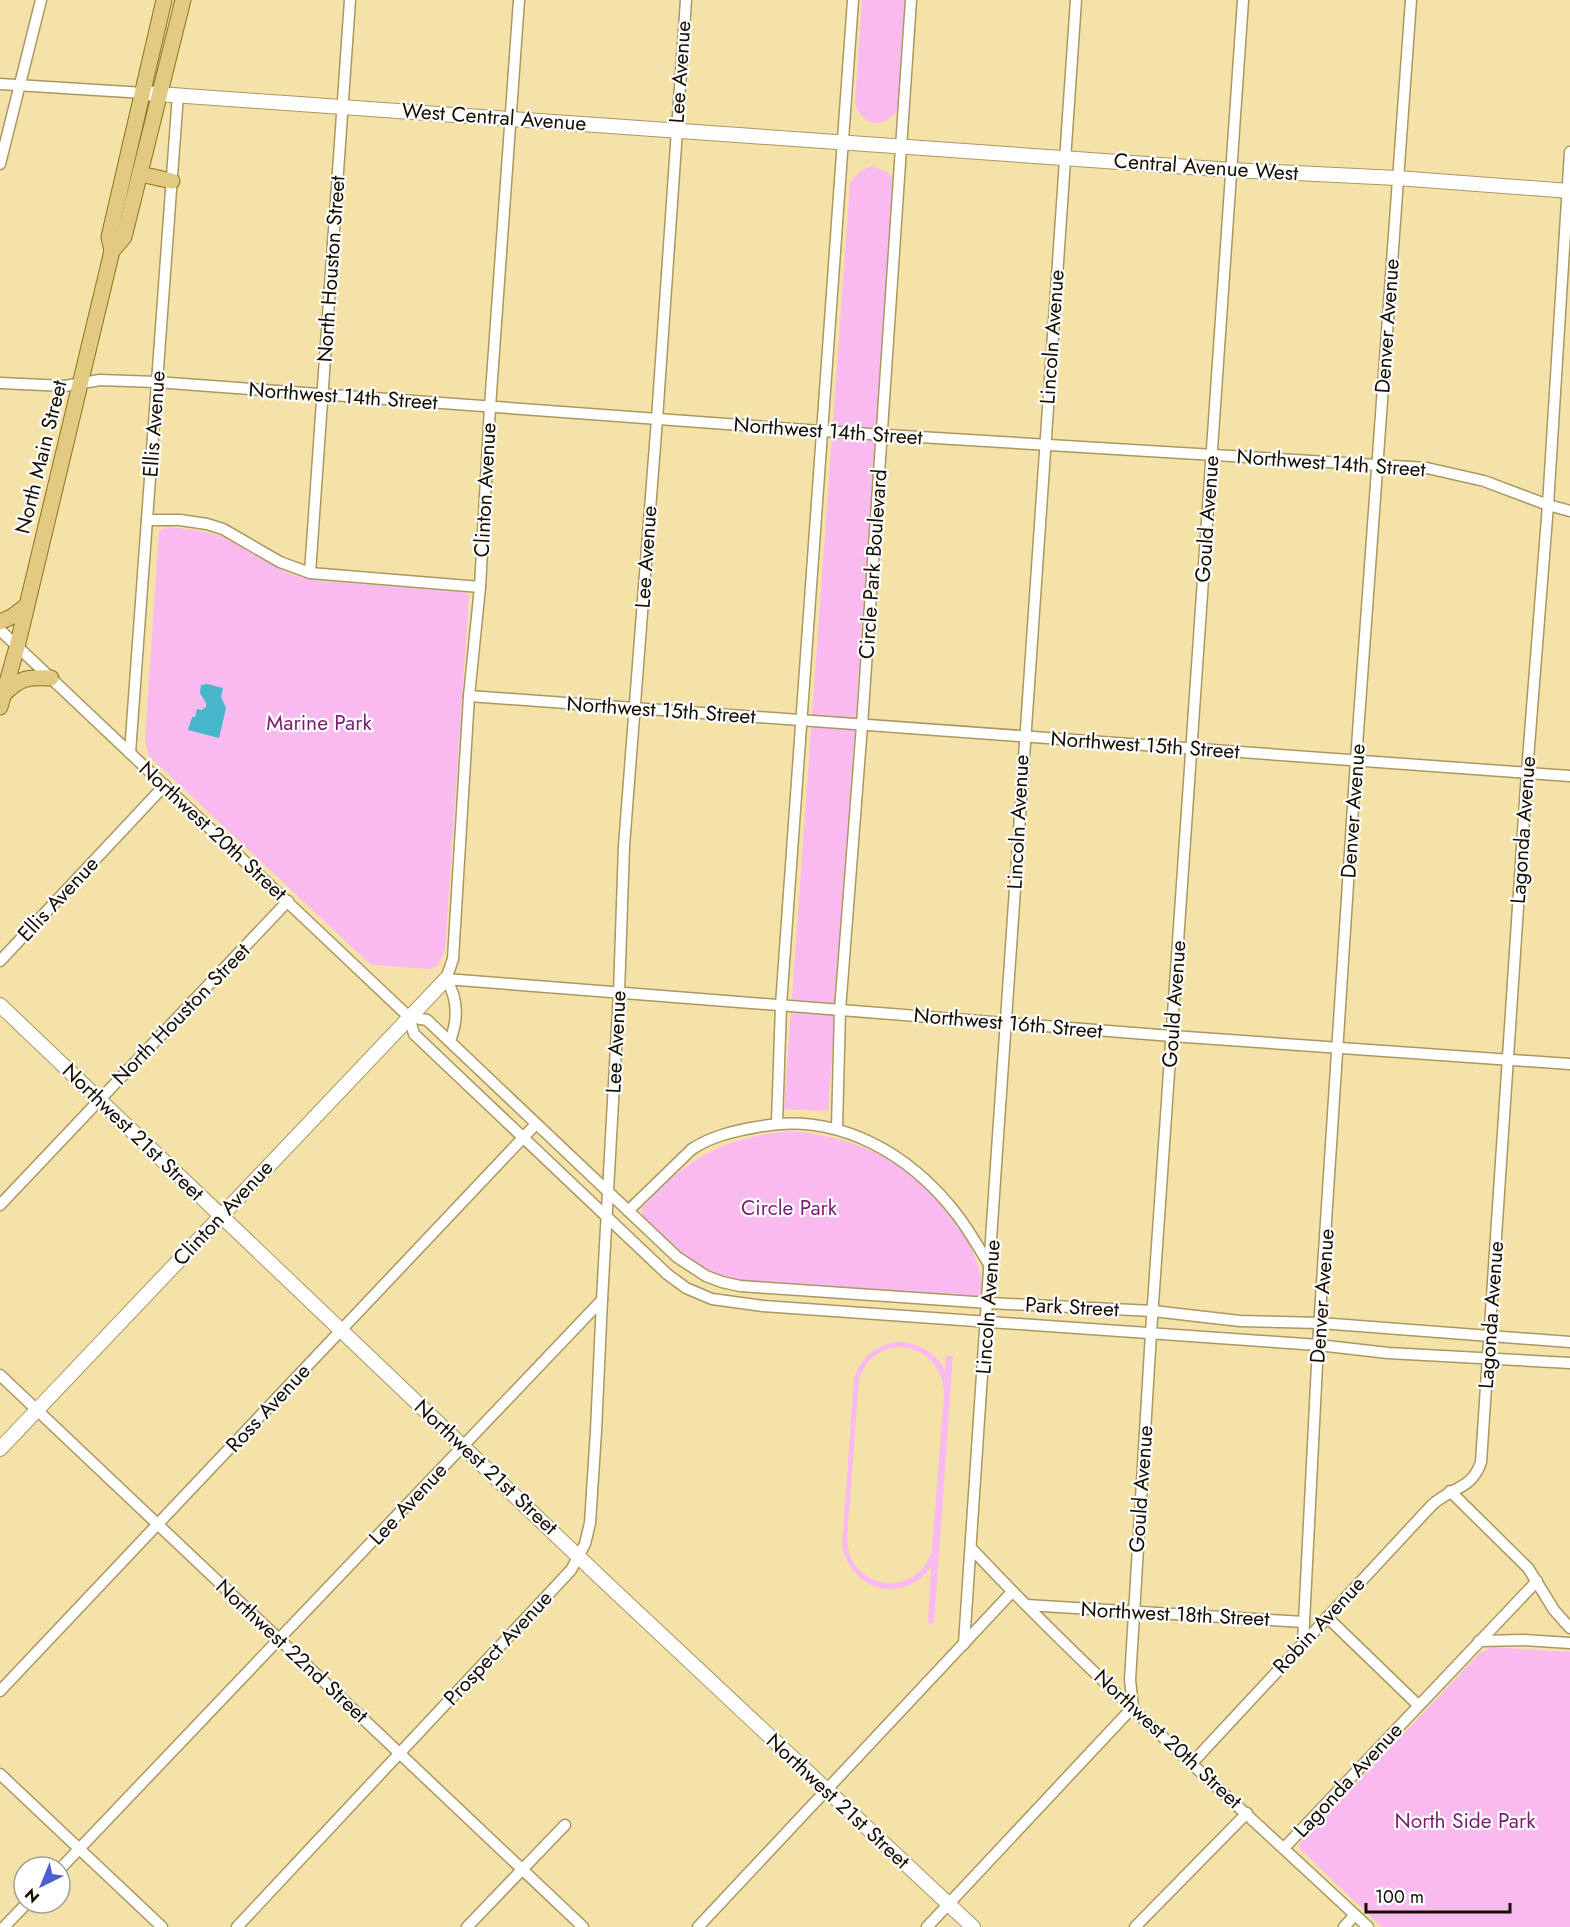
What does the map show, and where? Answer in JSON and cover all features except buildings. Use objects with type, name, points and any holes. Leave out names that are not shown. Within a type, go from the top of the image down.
[{"type":"main road","name":"North Main Street","points":[[112,251],[124,237],[140,174],[164,0]]},
{"type":"main road","name":"North Main Street","points":[[2,701],[112,251],[109,237],[152,93],[183,0]]},
{"type":"main road","points":[[140,174],[172,181]]},
{"type":"main road","points":[[0,622],[26,606]]},
{"type":"main road","points":[[2,701],[15,682],[34,677],[51,678]]},
{"type":"street","points":[[0,164],[41,0]]},
{"type":"street","name":"North Houston Street","points":[[310,573],[350,0]]},
{"type":"street","name":"Clinton Avenue","points":[[0,1449],[446,979],[453,958],[469,696],[480,587],[490,407],[519,0]]},
{"type":"street","name":"Lee Avenue","points":[[72,1857],[602,1300],[619,993],[624,846],[686,0]]},
{"type":"street","points":[[777,1123],[781,1005],[853,0]]},
{"type":"street","name":"Circle Park Boulevard","points":[[837,1128],[840,1010],[862,725],[911,0]]},
{"type":"street","name":"Lincoln Avenue","points":[[964,1644],[1007,1023],[1023,736],[1076,0]]},
{"type":"street","name":"Gould Avenue","points":[[1133,1707],[1130,1680],[1151,1333],[1243,0]]},
{"type":"street","name":"Denver Avenue","points":[[1304,1622],[1318,1345],[1356,760],[1411,0]]},
{"type":"street","points":[[0,84],[152,93]]},
{"type":"street","name":"West Central Avenue","points":[[152,93],[843,142]]},
{"type":"street","name":"Ellis Avenue","points":[[130,753],[178,94]]},
{"type":"street","name":"Central Avenue West","points":[[843,142],[1569,191]]},
{"type":"street","name":"Lagonda Avenue","points":[[1450,1491],[1462,1488],[1472,1480],[1481,1462],[1527,772],[1548,505],[1570,152]]},
{"type":"street","name":"Northwest 14th Street","points":[[0,382],[65,386],[100,380],[156,382],[821,431],[1427,468],[1484,481],[1570,511]]},
{"type":"street","points":[[147,520],[180,520],[223,529],[280,562],[310,573],[480,587]]},
{"type":"street","name":"Northwest 20th Street","points":[[0,630],[409,1017],[414,1034],[608,1219]]},
{"type":"street","name":"Northwest 15th Street","points":[[469,696],[1570,776]]},
{"type":"street","name":"Ellis Avenue","points":[[0,961],[165,785]]},
{"type":"street","name":"North Houston Street","points":[[0,1205],[288,901]]},
{"type":"street","points":[[446,979],[456,999],[454,1030],[450,1041]]},
{"type":"street","name":"Northwest 16th Street","points":[[446,979],[1172,1036],[1570,1064]]},
{"type":"street","name":"Northwest 21st Street","points":[[0,1005],[973,1927]]},
{"type":"street","name":"Northwest 20th Street","points":[[409,1017],[427,1020],[607,1191]]},
{"type":"street","points":[[628,1211],[692,1149],[703,1142],[735,1131],[777,1123],[815,1124],[837,1128],[873,1143],[901,1161],[927,1183],[960,1218],[990,1266]]},
{"type":"street","name":"Ross Avenue","points":[[0,1691],[536,1124]]},
{"type":"street","name":"Park Street","points":[[607,1191],[677,1257],[693,1269],[722,1282],[789,1290],[1153,1311],[1240,1321],[1320,1323],[1570,1342]]},
{"type":"street","name":"Park Street","points":[[608,1219],[667,1274],[686,1288],[712,1299],[763,1306],[1318,1345],[1388,1353],[1570,1363]]},
{"type":"street","name":"Prospect Avenue","points":[[237,1927],[571,1570],[585,1545],[590,1516],[597,1431],[602,1300]]},
{"type":"street","name":"Northwest 22nd Street","points":[[0,1375],[583,1927]]},
{"type":"street","points":[[1450,1491],[1528,1568],[1554,1610],[1570,1628]]},
{"type":"street","name":"Robin Avenue","points":[[1192,1763],[1432,1504],[1450,1491]]},
{"type":"street","name":"Northwest 20th Street","points":[[971,1548],[1012,1592],[1368,1927]]},
{"type":"street","name":"Lagonda Avenue","points":[[1284,1848],[1537,1581]]},
{"type":"street","points":[[698,1927],[828,1791],[1012,1592]]},
{"type":"street","name":"Northwest 18th Street","points":[[1026,1605],[1304,1622]]},
{"type":"street","points":[[1326,1617],[1418,1705]]},
{"type":"street","points":[[1303,1642],[1304,1622]]},
{"type":"street","points":[[1479,1641],[1524,1640],[1570,1643]]},
{"type":"street","points":[[927,1927],[1133,1707]]},
{"type":"street","points":[[0,1774],[162,1927]]},
{"type":"street","points":[[1136,1927],[1247,1813]]},
{"type":"street","points":[[467,1927],[566,1825]]},
{"type":"street","points":[[4,1927],[16,1915]]},
{"type":"street","points":[[1344,1927],[1355,1915]]},
{"type":"green space","points":[[862,0],[907,0],[899,107],[888,120],[875,123],[863,117],[855,102]]},
{"type":"green space","points":[[872,166],[887,172],[894,180],[828,1111],[784,1109],[850,183],[859,172]]},
{"type":"green space","name":"Marine Park","points":[[166,527],[196,530],[221,536],[290,574],[320,581],[465,592],[469,595],[445,950],[437,967],[429,969],[371,965],[149,756],[145,740],[159,531]]},
{"type":"green space","name":"Circle Park","points":[[789,1131],[833,1138],[873,1151],[891,1161],[925,1187],[951,1216],[969,1243],[981,1278],[980,1298],[739,1282],[707,1273],[685,1259],[642,1219],[642,1208],[675,1176],[707,1153],[744,1139]]},
{"type":"green space","points":[[904,1342],[925,1349],[941,1363],[945,1370],[946,1356],[953,1356],[934,1624],[928,1623],[931,1567],[910,1585],[898,1589],[876,1587],[857,1575],[845,1556],[842,1545],[854,1379],[864,1359],[875,1350],[888,1344]],"holes":[[[890,1348],[916,1350],[930,1360],[940,1374],[943,1383],[932,1550],[924,1566],[912,1577],[899,1582],[884,1582],[870,1578],[858,1569],[850,1555],[847,1537],[859,1380],[868,1362],[878,1354]]]},
{"type":"green space","name":"North Side Park","points":[[1493,1647],[1570,1652],[1570,1927],[1382,1927],[1301,1850],[1299,1844],[1481,1652]]},
{"type":"water","points":[[207,684],[223,688],[221,697],[226,708],[219,738],[188,730],[197,709],[202,710],[206,707],[200,693],[201,685]]}]
